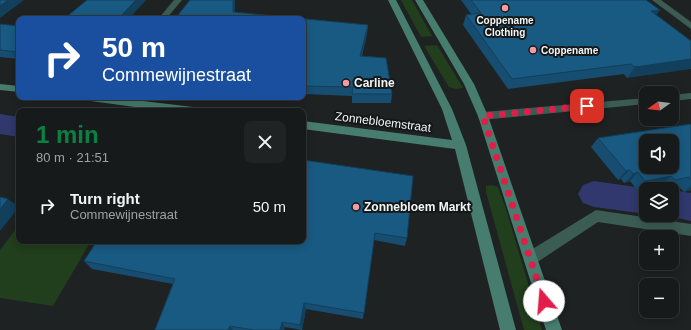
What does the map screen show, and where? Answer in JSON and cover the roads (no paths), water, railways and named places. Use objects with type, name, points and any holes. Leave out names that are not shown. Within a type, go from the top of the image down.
[{"type":"main road","points":[[392,0],[447,109],[460,145],[508,330]]},
{"type":"main road","points":[[419,0],[469,84],[483,116],[554,330]]},
{"type":"main road","points":[[0,87],[16,89]]},
{"type":"main road","points":[[112,100],[171,108]]},
{"type":"main road","name":"Zonnebloemstraat","points":[[306,125],[460,145]]},
{"type":"street","points":[[165,16],[178,0]]},
{"type":"street","points":[[656,0],[691,26]]},
{"type":"street","points":[[679,97],[691,96]]},
{"type":"street","points":[[483,116],[639,102]]},
{"type":"street","points":[[531,258],[596,216],[691,230]]},
{"type":"waterway","points":[[0,124],[16,127]]},
{"type":"waterway","points":[[594,194],[639,200]]},
{"type":"waterway","points":[[679,205],[691,207]]},
{"type":"place","name":"Coppename Clothing","points":[[505,8]]},
{"type":"place","name":"Coppename","points":[[533,50]]},
{"type":"place","name":"Carline","points":[[346,83]]},
{"type":"place","name":"Zonnebloem Markt","points":[[356,207]]}]
